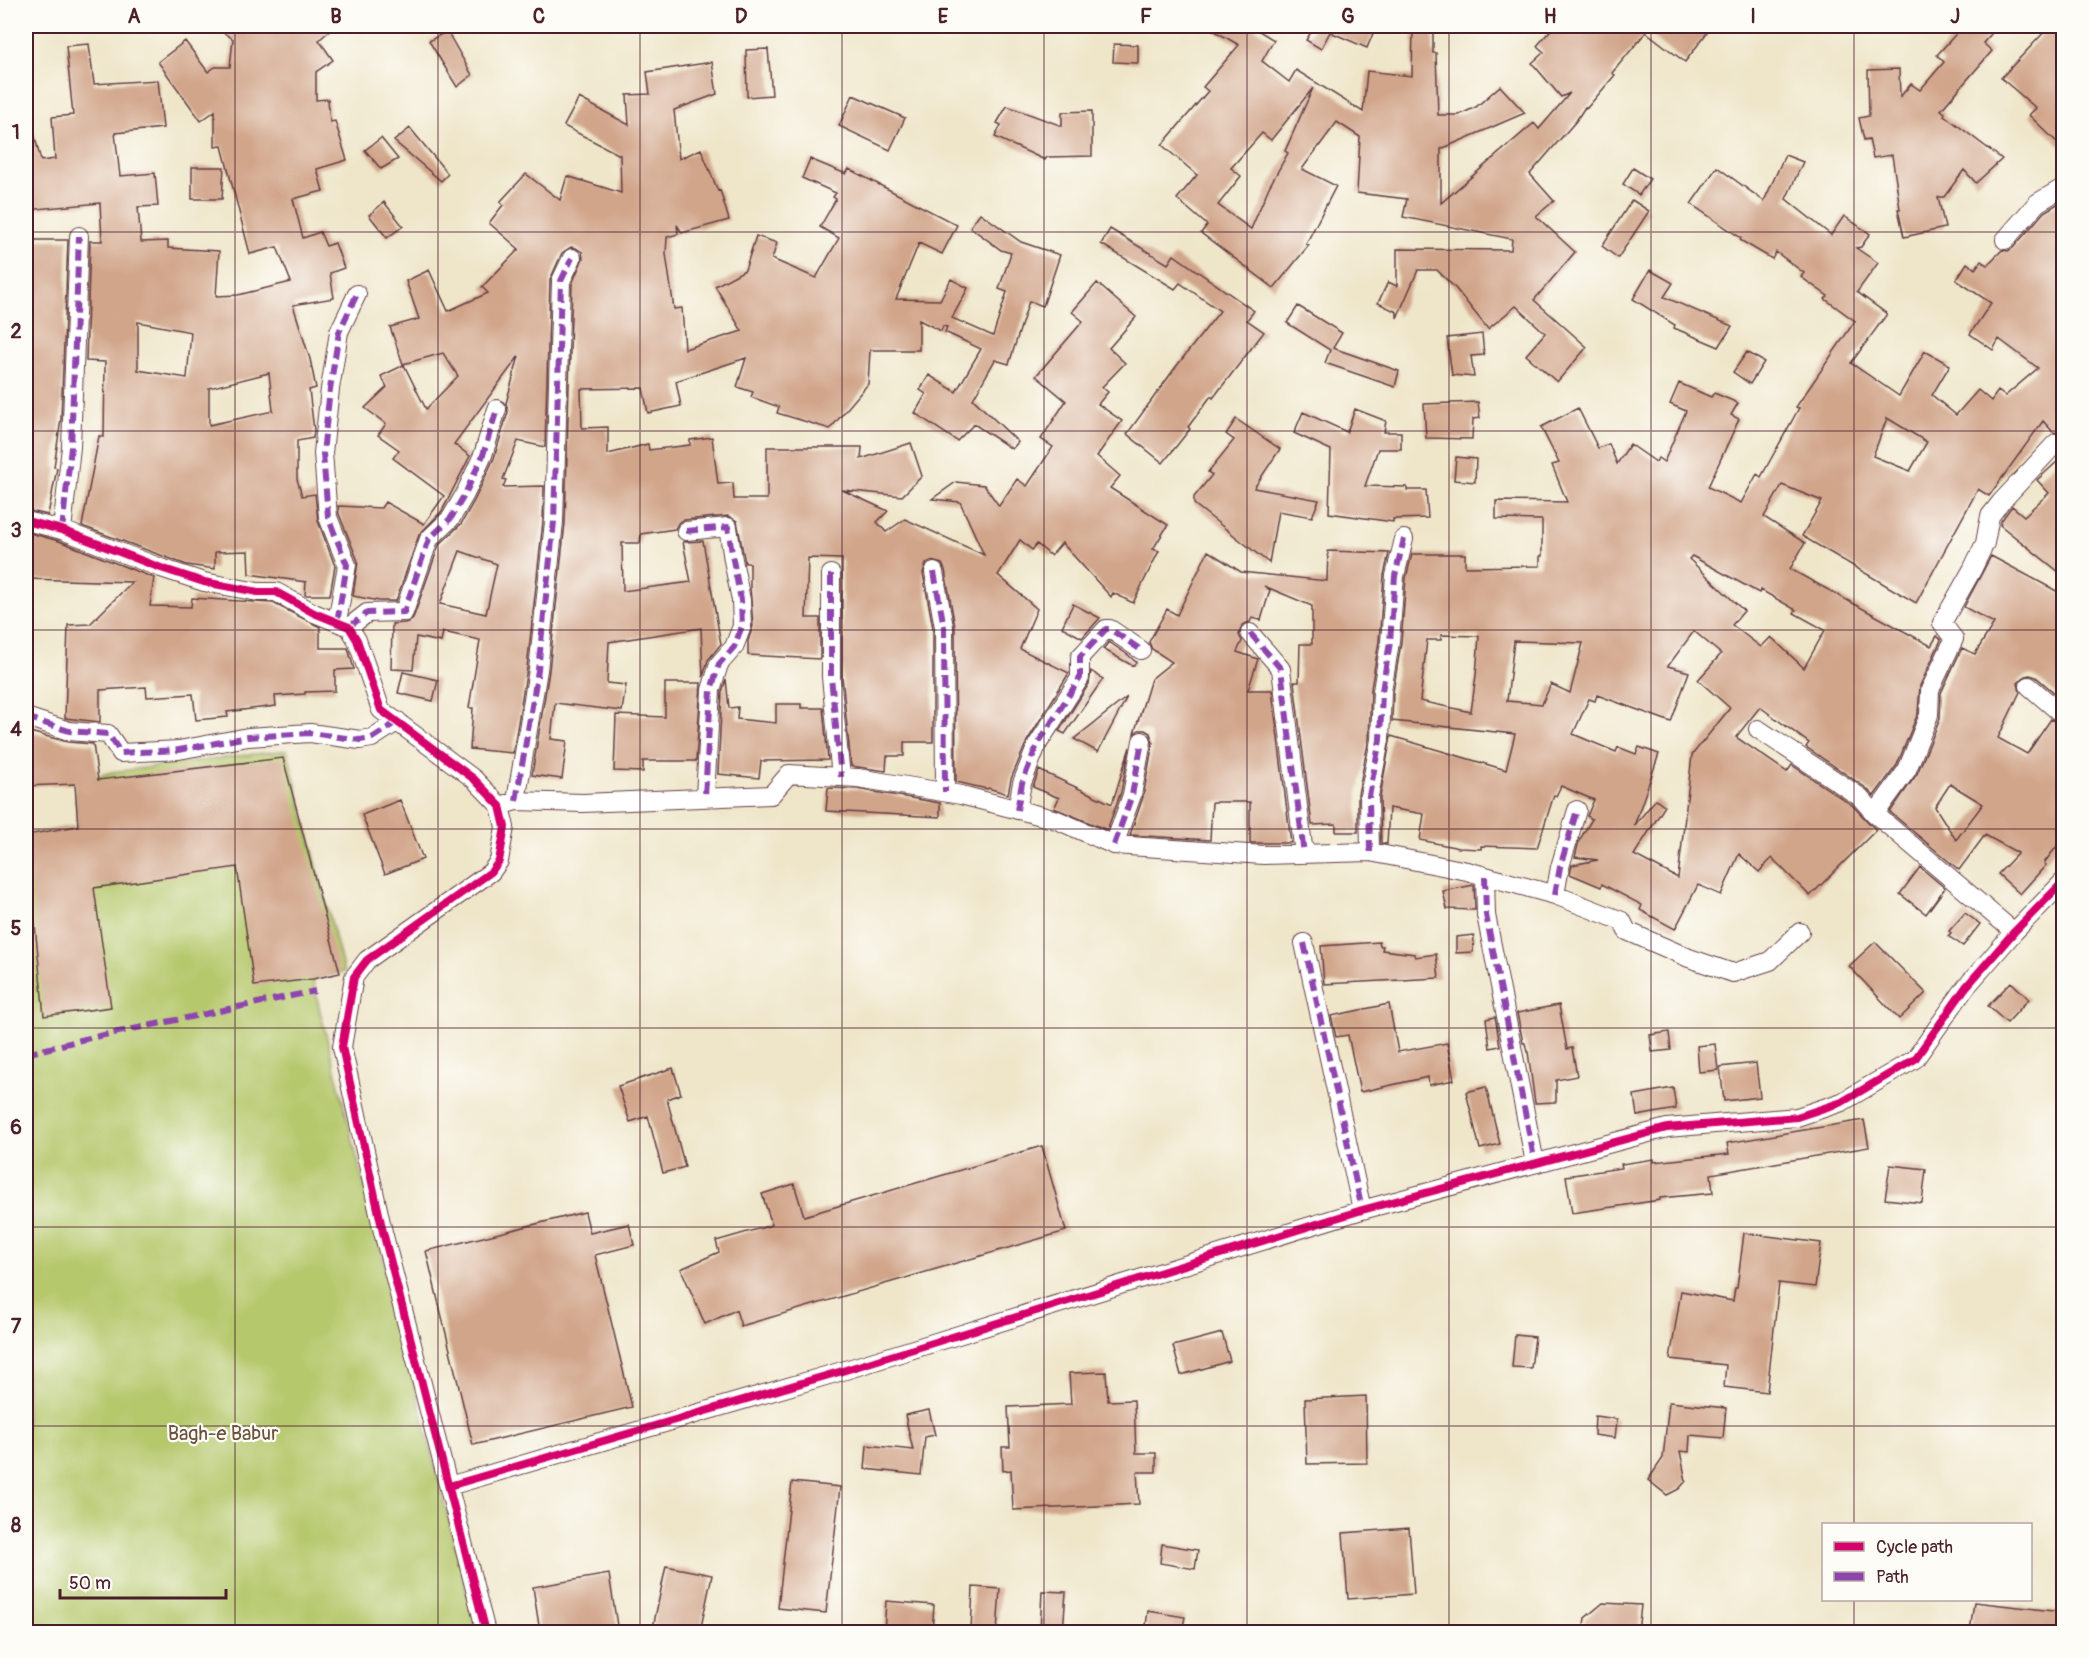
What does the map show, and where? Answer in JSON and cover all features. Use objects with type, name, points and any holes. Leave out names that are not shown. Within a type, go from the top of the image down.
[{"type":"street","points":[[2005,240],[2037,203],[2064,187]]},
{"type":"street","points":[[62,530],[70,447],[79,236]]},
{"type":"street","points":[[486,1632],[383,1233],[342,1047],[354,977],[367,960],[491,872],[499,861],[508,803],[538,670],[554,522],[561,281],[572,258]]},
{"type":"street","points":[[343,624],[347,565],[327,517],[323,453],[339,332],[357,294]]},
{"type":"street","points":[[343,624],[367,613],[404,612],[429,538],[451,518],[465,494],[483,455],[497,409]]},
{"type":"street","points":[[1875,814],[1907,770],[1929,715],[1930,690],[1954,639],[1942,622],[1985,543],[1990,516],[2056,443],[2064,450]]},
{"type":"street","points":[[26,521],[62,530],[204,582],[258,592],[276,591],[314,613],[343,624],[357,640],[381,710],[508,803],[584,803],[771,795],[789,774],[841,777],[945,792],[1057,820],[1114,845],[1264,855],[1370,852],[1485,876],[1555,895],[1622,921],[1627,931],[1689,958],[1733,973],[1770,961],[1800,932]]},
{"type":"street","points":[[686,531],[728,527],[741,600],[742,626],[734,647],[719,664],[711,690],[705,797]]},
{"type":"street","points":[[1370,852],[1369,796],[1380,740],[1382,691],[1390,642],[1395,576],[1404,539]]},
{"type":"street","points":[[934,572],[944,627],[945,792]]},
{"type":"street","points":[[831,574],[831,677],[841,777]]},
{"type":"street","points":[[1017,810],[1022,783],[1037,745],[1080,678],[1080,657],[1106,629],[1110,629],[1141,650]]},
{"type":"street","points":[[1250,633],[1281,669],[1304,854]]},
{"type":"street","points":[[2029,686],[2064,716]]},
{"type":"street","points":[[26,717],[69,731],[108,734],[121,753],[179,750],[248,737],[289,734],[310,733],[360,740],[372,738],[398,722]]},
{"type":"street","points":[[1758,729],[1860,797],[1875,814],[2014,932]]},
{"type":"street","points":[[1114,845],[1132,795],[1142,741]]},
{"type":"street","points":[[1555,895],[1560,867],[1578,810]]},
{"type":"street","points":[[1485,876],[1486,915],[1535,1163]]},
{"type":"street","points":[[449,1486],[839,1372],[1362,1210],[1667,1128],[1797,1117],[1842,1102],[1915,1059],[1966,987],[2014,932],[2064,881]]},
{"type":"street","points":[[1304,943],[1362,1210]]},
{"type":"green space","name":"Bagh-e Babur","points":[[287,750],[344,972],[313,979],[315,991],[477,1632],[26,1632],[26,835],[78,826],[75,783],[112,772]]},
{"type":"building","points":[[214,26],[335,26],[319,40],[333,60],[316,72],[316,100],[328,99],[330,122],[335,121],[347,160],[317,169],[323,191],[293,199],[303,238],[320,232],[326,246],[335,243],[344,268],[330,273],[334,298],[293,305],[310,359],[316,388],[309,390],[313,438],[297,441],[297,479],[302,496],[315,494],[318,521],[335,566],[330,595],[305,595],[306,582],[249,574],[248,551],[215,552],[215,569],[187,565],[82,526],[99,436],[104,437],[105,362],[86,361],[90,241],[102,241],[100,203],[26,210],[26,127],[32,126],[41,161],[55,159],[52,117],[73,115],[66,46],[89,44],[94,84],[158,80],[163,128],[115,133],[120,176],[155,173],[158,206],[138,207],[141,242],[168,241],[168,248],[219,251],[216,296],[238,295],[291,282],[277,247],[250,254],[222,146],[215,147],[215,111],[201,121],[158,62],[185,41],[208,72],[215,67],[230,67],[233,39]],"holes":[[[138,322],[191,332],[187,378],[138,370]],[[269,373],[273,411],[209,425],[209,388]]]},
{"type":"building","points":[[1206,26],[1251,26],[1274,40],[1262,61],[1289,82],[1296,70],[1363,112],[1367,71],[1412,76],[1413,27],[1433,27],[1438,115],[1459,115],[1476,107],[1500,86],[1525,113],[1441,149],[1441,203],[1534,123],[1539,129],[1570,93],[1561,97],[1532,63],[1544,52],[1537,46],[1554,26],[1712,26],[1685,62],[1646,32],[1612,73],[1615,75],[1587,108],[1585,107],[1576,121],[1530,174],[1554,201],[1536,216],[1575,252],[1534,300],[1587,347],[1557,382],[1526,355],[1545,333],[1516,306],[1488,329],[1456,289],[1437,270],[1418,270],[1397,318],[1397,312],[1378,303],[1388,282],[1397,286],[1397,249],[1511,250],[1512,239],[1403,217],[1407,199],[1357,193],[1360,137],[1337,122],[1302,169],[1336,186],[1306,244],[1309,245],[1274,288],[1201,233],[1207,225],[1177,199],[1197,175],[1162,145],[1208,91],[1203,87],[1239,45]],"holes":[[[1313,88],[1285,151],[1288,153],[1269,187],[1251,229],[1218,205],[1241,176],[1231,168],[1262,133],[1271,140]]]},
{"type":"building","points":[[1315,26],[1361,26],[1374,31],[1367,48],[1330,32],[1321,49],[1306,40]]},
{"type":"building","points":[[1963,26],[1983,26],[1992,33],[1983,43],[1992,51],[1941,110],[1945,113],[1944,115],[2002,159],[1976,183],[1964,170],[1944,197],[1938,197],[1945,228],[1904,237],[1898,209],[1900,209],[1892,155],[1873,158],[1869,139],[1864,140],[1859,118],[1869,116],[1868,70],[1899,69],[1900,97],[1911,84],[1920,90],[1944,62],[1937,55]]},
{"type":"building","points":[[2050,26],[2064,26],[2064,149],[2029,115],[2036,108],[2001,78]]},
{"type":"building","points":[[447,31],[472,75],[457,87],[429,41]]},
{"type":"building","points":[[1114,44],[1138,45],[1138,63],[1113,62]]},
{"type":"building","points":[[768,49],[772,95],[747,97],[746,50]]},
{"type":"building","points":[[712,62],[717,94],[674,110],[679,159],[701,149],[718,191],[720,190],[729,220],[682,233],[677,225],[678,234],[667,237],[666,254],[674,309],[682,308],[685,349],[742,331],[715,286],[745,270],[756,236],[777,243],[772,259],[816,278],[839,238],[820,227],[836,199],[833,197],[836,193],[802,178],[810,159],[846,174],[849,169],[957,225],[942,254],[919,243],[896,299],[940,300],[951,279],[968,288],[952,318],[993,336],[1007,292],[999,289],[1011,253],[1001,250],[970,227],[980,213],[1021,242],[1060,255],[1043,306],[1029,301],[1009,364],[995,360],[973,399],[1018,442],[1012,449],[974,424],[957,441],[915,413],[926,394],[920,390],[929,375],[956,392],[981,349],[945,332],[947,327],[943,326],[941,331],[919,320],[919,350],[870,350],[868,384],[830,429],[777,413],[779,407],[751,397],[753,392],[737,387],[746,358],[676,381],[681,406],[648,413],[643,388],[581,389],[582,428],[608,427],[608,454],[648,444],[649,450],[690,445],[690,440],[712,437],[718,484],[733,483],[734,499],[767,499],[767,447],[862,447],[861,459],[911,443],[922,476],[902,496],[842,490],[888,511],[877,522],[886,532],[905,519],[984,555],[960,502],[932,499],[956,482],[984,485],[999,506],[1017,479],[1027,486],[1053,447],[1041,439],[1066,401],[1036,376],[1083,321],[1072,312],[1097,283],[1136,317],[1109,348],[1125,363],[1102,387],[1108,392],[1098,404],[1122,421],[1097,456],[1120,476],[1110,488],[1168,525],[1153,549],[1159,551],[1133,603],[1113,593],[1111,597],[1062,543],[1051,556],[1037,544],[1032,550],[1020,540],[998,575],[1037,609],[1020,649],[1069,673],[1027,741],[1011,779],[1008,794],[956,782],[955,627],[942,564],[931,561],[926,564],[923,573],[933,628],[933,742],[904,742],[904,756],[887,756],[886,771],[851,766],[842,676],[842,559],[808,558],[806,618],[820,618],[820,659],[748,655],[748,641],[753,626],[750,563],[745,563],[737,521],[728,516],[684,520],[679,522],[675,529],[641,534],[640,543],[622,543],[623,591],[691,582],[683,542],[703,541],[721,644],[708,660],[703,677],[701,628],[609,642],[607,683],[626,685],[622,711],[555,703],[551,739],[567,741],[562,779],[532,775],[549,671],[565,523],[572,284],[583,258],[582,252],[576,248],[571,247],[562,253],[550,280],[545,447],[518,441],[503,479],[506,480],[503,487],[544,486],[543,521],[527,668],[513,753],[470,749],[473,708],[469,708],[480,640],[443,632],[441,642],[416,637],[413,670],[391,669],[392,624],[411,621],[439,545],[461,524],[475,499],[494,458],[508,412],[506,403],[519,356],[454,444],[470,456],[442,511],[419,535],[396,601],[379,601],[353,596],[358,561],[338,506],[381,508],[385,502],[424,524],[444,496],[393,458],[399,450],[378,435],[386,424],[365,408],[387,387],[381,376],[404,365],[426,409],[458,376],[443,353],[403,364],[390,327],[419,319],[406,281],[429,270],[448,311],[488,293],[482,287],[519,249],[489,223],[503,205],[500,202],[526,174],[560,200],[567,176],[621,193],[620,155],[564,126],[579,98],[629,125],[627,95],[650,94],[647,72]],"holes":[[[460,551],[497,564],[486,614],[440,604]]]},
{"type":"building","points":[[853,95],[905,118],[890,150],[839,126]]},
{"type":"building","points":[[1007,106],[1062,126],[1062,112],[1092,111],[1092,156],[1047,157],[1045,160],[995,137],[1001,125],[997,123]]},
{"type":"building","points":[[410,128],[448,174],[441,181],[394,141]]},
{"type":"building","points":[[381,138],[398,159],[381,169],[365,150]]},
{"type":"building","points":[[1785,155],[1803,162],[1786,199],[1831,235],[1844,216],[1870,234],[1861,247],[1856,248],[1878,263],[1857,292],[1887,314],[1851,363],[1899,396],[1925,351],[1950,365],[1932,395],[1956,415],[1978,390],[1991,401],[1998,391],[2005,396],[2038,368],[1999,339],[1993,350],[1970,334],[1991,303],[1956,280],[1967,263],[1975,269],[1981,261],[1987,265],[2002,250],[2008,251],[2013,248],[2044,212],[2064,200],[2064,435],[2053,432],[2043,421],[1989,496],[1978,489],[1916,603],[1802,536],[1822,501],[1782,485],[1764,517],[1805,543],[1790,569],[1931,646],[1937,636],[1941,640],[1920,686],[1918,713],[1897,765],[1874,796],[1866,788],[1806,747],[1809,743],[1760,707],[1736,737],[1787,772],[1792,765],[1853,806],[1876,830],[1810,896],[1772,858],[1759,872],[1739,854],[1721,895],[1698,885],[1675,929],[1640,910],[1642,905],[1602,884],[1601,887],[1570,874],[1572,865],[1598,860],[1575,857],[1579,841],[1592,819],[1587,816],[1594,800],[1561,786],[1556,796],[1554,795],[1537,848],[1481,846],[1481,849],[1459,848],[1420,840],[1424,814],[1389,808],[1387,844],[1381,843],[1380,797],[1391,736],[1506,770],[1515,734],[1392,721],[1393,692],[1401,643],[1406,578],[1412,554],[1465,554],[1465,567],[1540,566],[1542,520],[1496,519],[1496,501],[1567,502],[1552,465],[1559,463],[1541,427],[1578,408],[1598,448],[1609,444],[1617,464],[1630,444],[1656,462],[1658,458],[1664,462],[1686,411],[1670,404],[1679,383],[1711,397],[1714,393],[1738,403],[1731,415],[1739,419],[1708,487],[1741,503],[1757,474],[1761,477],[1799,408],[1796,407],[1855,321],[1825,299],[1828,296],[1801,277],[1804,273],[1776,252],[1772,259],[1740,240],[1741,238],[1691,204],[1717,167],[1764,201]],"holes":[[[1887,418],[1927,442],[1910,471],[1873,456]],[[1692,556],[1759,593],[1761,590],[1796,610],[1794,613],[1825,630],[1804,668],[1771,637],[1761,647],[1732,625],[1744,611],[1689,559]],[[1694,631],[1721,654],[1698,680],[1730,708],[1692,755],[1678,878],[1634,855],[1665,806],[1656,799],[1634,826],[1659,754],[1639,747],[1636,754],[1618,747],[1616,752],[1573,734],[1589,699],[1595,701],[1597,695],[1671,722],[1689,672],[1668,666]],[[1441,635],[1479,636],[1471,712],[1420,701],[1427,640],[1441,640]],[[1514,641],[1583,643],[1570,693],[1551,684],[1542,704],[1507,701]]]},
{"type":"building","points":[[192,167],[224,167],[222,199],[192,199]]},
{"type":"building","points":[[1633,168],[1650,179],[1639,195],[1623,184]]},
{"type":"building","points":[[1632,200],[1649,211],[1618,258],[1602,246]]},
{"type":"building","points":[[384,202],[403,226],[387,238],[369,215]]},
{"type":"building","points":[[1110,229],[1168,264],[1174,255],[1254,311],[1247,320],[1264,332],[1213,398],[1211,396],[1188,427],[1190,429],[1163,463],[1127,434],[1220,311],[1180,283],[1175,289],[1101,244]]},
{"type":"building","points":[[26,240],[68,240],[61,419],[54,467],[57,468],[48,515],[26,510]]},
{"type":"building","points":[[1650,270],[1673,283],[1664,297],[1732,326],[1719,347],[1674,328],[1675,325],[1633,299]]},
{"type":"building","points":[[1298,306],[1342,333],[1333,348],[1399,371],[1395,387],[1325,363],[1330,350],[1287,323]]},
{"type":"building","points":[[1482,334],[1484,355],[1471,356],[1474,377],[1452,375],[1447,338]]},
{"type":"building","points":[[1747,352],[1764,362],[1750,384],[1733,372]]},
{"type":"building","points":[[1478,402],[1480,418],[1473,419],[1472,439],[1426,438],[1424,404]]},
{"type":"building","points":[[1355,409],[1386,421],[1384,432],[1401,432],[1401,449],[1378,449],[1365,486],[1426,490],[1428,518],[1393,519],[1393,522],[1329,513],[1331,450],[1294,433],[1303,412],[1347,432]]},
{"type":"building","points":[[1236,419],[1280,449],[1254,488],[1319,500],[1312,517],[1278,511],[1269,563],[1194,504],[1194,497],[1212,475],[1208,472],[1234,440],[1226,434]]},
{"type":"building","points":[[1456,457],[1476,459],[1475,482],[1454,480]]},
{"type":"building","points":[[2059,460],[2064,461],[2064,576],[2000,525],[2012,506],[2024,516],[2049,493],[2037,480]]},
{"type":"building","points":[[26,532],[59,541],[154,578],[150,606],[191,607],[192,598],[273,603],[320,627],[320,648],[348,648],[354,669],[335,670],[335,691],[275,696],[276,706],[227,712],[228,717],[196,720],[193,694],[147,697],[146,687],[100,690],[100,722],[65,718],[68,625],[90,624],[132,582],[26,579]]},
{"type":"building","points":[[1208,551],[1241,572],[1327,581],[1328,551],[1389,553],[1384,575],[1379,641],[1371,689],[1369,739],[1358,794],[1358,832],[1336,832],[1336,824],[1312,825],[1294,682],[1299,682],[1300,644],[1312,644],[1312,606],[1264,586],[1270,590],[1261,620],[1252,618],[1250,622],[1242,625],[1239,635],[1242,641],[1237,652],[1258,659],[1248,690],[1272,690],[1291,843],[1250,843],[1250,802],[1212,802],[1210,840],[1130,835],[1143,797],[1153,742],[1150,733],[1145,730],[1139,730],[1134,734],[1151,679],[1172,662],[1152,649],[1149,642],[1167,609],[1177,615]]},
{"type":"building","points":[[1991,556],[2064,595],[2064,701],[2036,677],[2025,676],[2018,683],[2020,692],[1998,738],[2027,754],[2051,719],[2064,727],[2064,837],[2044,863],[2046,865],[2020,894],[1998,874],[2018,853],[1985,835],[1959,870],[1890,812],[1917,774],[1940,719],[1941,693],[1962,648],[1975,654],[1994,623],[1964,607]],"holes":[[[1950,784],[1983,804],[1956,840],[1935,807]]]},
{"type":"building","points":[[1073,604],[1100,618],[1082,638],[1062,627]]},
{"type":"building","points":[[1109,642],[1136,662],[1133,666],[1103,649]]},
{"type":"building","points":[[1091,671],[1103,679],[1065,734],[1059,731],[1089,684]]},
{"type":"building","points":[[403,672],[438,680],[433,701],[398,693]]},
{"type":"building","points":[[726,679],[729,708],[738,707],[737,719],[776,723],[776,704],[801,704],[801,708],[823,708],[828,760],[761,761],[759,778],[718,774],[722,692]]},
{"type":"building","points":[[665,683],[701,683],[696,761],[643,761],[643,772],[614,771],[616,715],[665,717]]},
{"type":"building","points":[[1127,697],[1098,752],[1074,739]]},
{"type":"building","points":[[26,731],[68,742],[93,744],[98,780],[283,758],[340,973],[313,979],[254,986],[237,867],[94,888],[111,1007],[44,1016],[26,835],[78,826],[75,784],[26,786]]},
{"type":"building","points":[[1130,747],[1121,792],[1107,830],[1054,808],[1059,798],[1033,787],[1039,770],[1112,804]]},
{"type":"building","points":[[828,788],[857,789],[940,803],[940,817],[826,811]]},
{"type":"building","points":[[400,800],[423,859],[385,874],[362,815]]},
{"type":"building","points":[[1920,867],[1945,888],[1926,914],[1900,894]]},
{"type":"building","points":[[1474,885],[1475,910],[1447,909],[1443,891]]},
{"type":"building","points":[[1965,913],[1980,924],[1963,946],[1948,936],[1951,933],[1949,931]]},
{"type":"building","points":[[1474,935],[1473,952],[1456,953],[1456,937]]},
{"type":"building","points":[[1379,942],[1380,946],[1383,946],[1382,950],[1415,954],[1415,957],[1436,954],[1439,978],[1324,984],[1321,946]]},
{"type":"building","points":[[1875,942],[1926,993],[1899,1019],[1849,966]]},
{"type":"building","points":[[2011,982],[2029,999],[2007,1023],[1988,1006]]},
{"type":"building","points":[[1389,1004],[1398,1052],[1447,1043],[1454,1080],[1429,1085],[1428,1077],[1360,1092],[1348,1035],[1336,1037],[1331,1016]]},
{"type":"building","points":[[1559,1005],[1567,1049],[1572,1048],[1577,1076],[1556,1080],[1556,1102],[1535,1103],[1528,1052],[1523,1043],[1517,1013]]},
{"type":"building","points":[[1495,1017],[1500,1046],[1490,1048],[1486,1019]]},
{"type":"building","points":[[1669,1032],[1671,1050],[1652,1052],[1650,1035]]},
{"type":"building","points":[[1715,1044],[1718,1070],[1699,1072],[1697,1046]]},
{"type":"building","points":[[1756,1063],[1760,1097],[1724,1101],[1720,1067]]},
{"type":"building","points":[[673,1068],[681,1094],[667,1099],[685,1167],[663,1173],[648,1116],[630,1122],[618,1086]]},
{"type":"building","points":[[1486,1087],[1500,1144],[1480,1149],[1466,1092]]},
{"type":"building","points":[[1673,1088],[1676,1109],[1637,1116],[1634,1095]]},
{"type":"building","points":[[1864,1120],[1869,1147],[1711,1174],[1713,1193],[1660,1198],[1660,1200],[1572,1213],[1566,1176],[1622,1168],[1621,1164],[1654,1159],[1654,1162],[1729,1154],[1727,1143]]},
{"type":"building","points":[[1042,1146],[1066,1231],[741,1326],[736,1310],[705,1324],[681,1269],[719,1252],[716,1241],[772,1225],[762,1194],[794,1184],[804,1216]]},
{"type":"building","points":[[1890,1165],[1926,1169],[1922,1203],[1885,1199]]},
{"type":"building","points":[[585,1212],[590,1233],[629,1224],[634,1245],[595,1255],[632,1407],[473,1445],[426,1251]]},
{"type":"building","points":[[1744,1233],[1821,1243],[1815,1287],[1779,1283],[1767,1392],[1724,1387],[1726,1365],[1670,1359],[1681,1291],[1733,1301],[1735,1288],[1737,1288]]},
{"type":"building","points":[[1222,1333],[1230,1361],[1181,1375],[1173,1346]]},
{"type":"building","points":[[1515,1335],[1535,1337],[1531,1368],[1512,1367]]},
{"type":"building","points":[[1106,1372],[1108,1401],[1134,1400],[1136,1453],[1156,1453],[1156,1472],[1137,1472],[1139,1504],[1013,1510],[1011,1470],[1003,1471],[1002,1447],[1010,1447],[1008,1407],[1071,1404],[1069,1373]]},
{"type":"building","points":[[1366,1396],[1367,1463],[1307,1464],[1305,1399]]},
{"type":"building","points":[[1669,1402],[1726,1408],[1723,1438],[1690,1435],[1689,1452],[1680,1451],[1686,1481],[1679,1489],[1667,1495],[1648,1480],[1663,1458]]},
{"type":"building","points":[[929,1410],[935,1435],[925,1437],[921,1475],[865,1469],[867,1445],[913,1450],[905,1415]]},
{"type":"building","points":[[1595,1416],[1617,1419],[1615,1438],[1594,1435]]},
{"type":"building","points":[[792,1482],[840,1487],[826,1613],[778,1608]]},
{"type":"building","points":[[1409,1528],[1414,1594],[1348,1599],[1343,1533]]},
{"type":"building","points":[[1162,1544],[1198,1550],[1195,1569],[1160,1563]]},
{"type":"building","points":[[666,1566],[712,1575],[700,1632],[652,1632]]},
{"type":"building","points":[[609,1574],[618,1632],[540,1632],[533,1587]]},
{"type":"building","points":[[973,1587],[1000,1589],[997,1632],[971,1632]]},
{"type":"building","points":[[1042,1591],[1066,1592],[1063,1632],[1040,1632]]},
{"type":"building","points":[[886,1601],[934,1605],[932,1632],[884,1632]]},
{"type":"building","points":[[1974,1602],[2062,1612],[2059,1632],[1970,1632]]},
{"type":"building","points":[[1603,1603],[1641,1605],[1638,1632],[1583,1632],[1585,1618]]},
{"type":"building","points":[[1148,1611],[1185,1617],[1182,1632],[1145,1632]]},
{"type":"marked path","points":[[62,530],[71,447],[79,236]]},
{"type":"marked path","points":[[516,801],[538,670],[554,522],[561,281],[572,258]]},
{"type":"marked path","points":[[337,622],[347,565],[328,517],[323,453],[339,332],[357,294]]},
{"type":"marked path","points":[[349,627],[367,613],[404,612],[429,539],[451,518],[465,494],[483,455],[497,409]]},
{"type":"marked path","points":[[686,531],[728,527],[741,600],[742,626],[734,647],[719,664],[711,690],[705,797]]},
{"type":"marked path","points":[[1370,852],[1369,796],[1380,740],[1382,691],[1390,642],[1395,576],[1404,539]]},
{"type":"marked path","points":[[934,572],[944,627],[945,792]]},
{"type":"marked path","points":[[831,574],[831,677],[841,777]]},
{"type":"marked path","points":[[1017,810],[1022,783],[1037,745],[1080,678],[1080,657],[1106,629],[1110,629],[1141,650]]},
{"type":"marked path","points":[[1250,633],[1281,669],[1304,854]]},
{"type":"marked path","points":[[26,717],[69,731],[108,734],[121,753],[179,750],[248,737],[310,733],[360,740],[372,738],[398,721]]},
{"type":"marked path","points":[[1114,845],[1132,795],[1142,741]]},
{"type":"marked path","points":[[1555,895],[1560,867],[1577,810]]},
{"type":"marked path","points":[[1485,876],[1486,915],[1535,1163]]},
{"type":"marked path","points":[[1304,943],[1362,1210]]},
{"type":"marked path","points":[[26,1054],[85,1039],[315,991]]},
{"type":"cycle path","points":[[26,521],[62,530],[204,582],[258,592],[276,592],[314,613],[349,627],[357,640],[381,710],[474,779],[500,806],[505,827],[499,861],[491,872],[367,960],[354,977],[342,1047],[383,1232],[486,1632]]},
{"type":"cycle path","points":[[449,1486],[839,1372],[1362,1210],[1667,1128],[1797,1117],[1842,1102],[1915,1059],[1966,987],[2014,932],[2064,881]]}]
